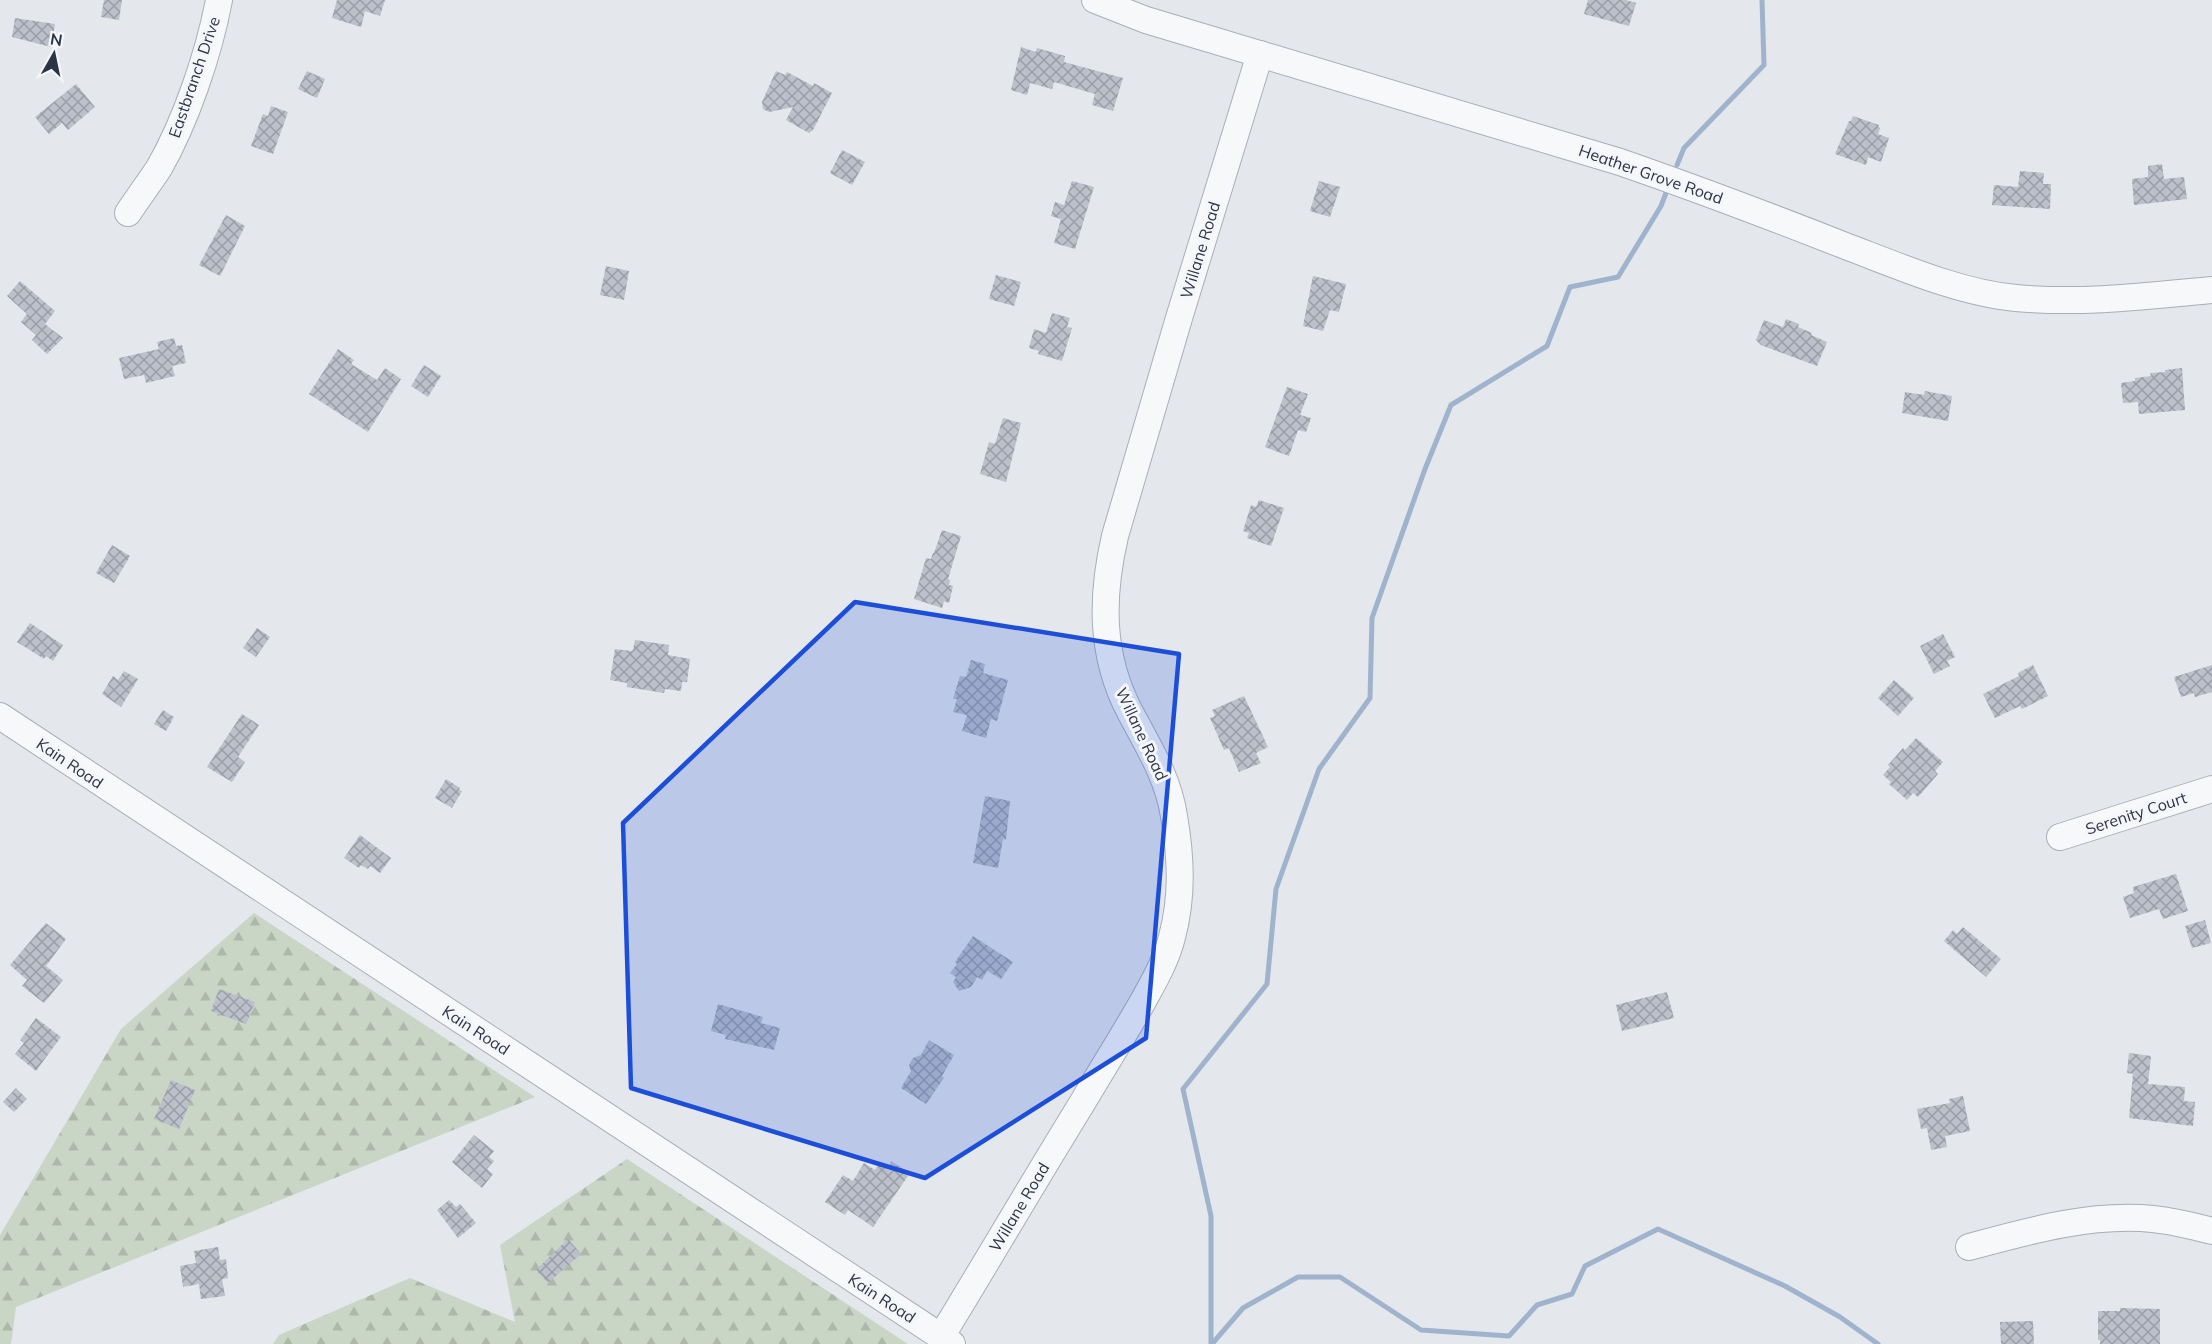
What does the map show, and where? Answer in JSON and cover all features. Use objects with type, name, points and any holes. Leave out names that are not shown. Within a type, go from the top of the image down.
[{"type":"street","name":"Eastbranch Drive","points":[[128,213],[159,168],[180,123],[211,34],[219,0]]},
{"type":"street","name":"Heather Grove Road","points":[[1095,0],[1146,20],[1620,162],[1682,183],[1899,267],[1982,293],[2063,301],[2144,297],[2212,290]]},
{"type":"street","name":"Willane Road","points":[[947,1340],[1156,977],[1172,939],[1178,911],[1181,873],[1174,812],[1164,776],[1120,691],[1110,654],[1105,621],[1108,566],[1179,318],[1260,54]]},
{"type":"street","name":"Kain Road","points":[[0,716],[947,1340]]},
{"type":"street","name":"Serenity Court","points":[[2060,837],[2212,789]]},
{"type":"street","points":[[1969,1247],[2032,1230],[2107,1219],[2153,1219],[2212,1231]]},
{"type":"highlighted area","points":[[855,602],[1179,654],[1146,1038],[925,1178],[631,1088],[623,823]]},
{"type":"green space","points":[[254,913],[535,1097],[16,1307],[11,1344],[0,1344],[0,1235],[121,1029]]},
{"type":"green space","points":[[627,1159],[908,1344],[273,1344],[279,1335],[410,1278],[515,1322],[500,1245]]},
{"type":"building","points":[[104,0],[122,0],[119,20],[101,17]]},
{"type":"building","points":[[337,0],[385,0],[380,16],[365,11],[361,27],[332,18]]},
{"type":"building","points":[[1588,0],[1626,0],[1636,3],[1629,26],[1584,14]]},
{"type":"building","points":[[15,18],[55,24],[51,47],[12,37]]},
{"type":"building","points":[[1021,47],[1036,52],[1037,48],[1065,56],[1064,62],[1123,78],[1113,111],[1092,105],[1095,94],[1054,82],[1052,89],[1030,83],[1027,95],[1011,90]]},
{"type":"building","points":[[307,71],[325,79],[317,98],[298,89]]},
{"type":"building","points":[[776,71],[785,75],[787,72],[832,93],[813,130],[809,133],[786,120],[793,107],[769,112],[763,109],[762,102]]},
{"type":"building","points":[[76,84],[95,107],[68,130],[62,123],[49,134],[35,117]]},
{"type":"building","points":[[271,106],[288,112],[273,154],[251,146],[263,114],[268,116]]},
{"type":"building","points":[[1853,116],[1879,125],[1878,134],[1889,138],[1881,162],[1868,157],[1866,165],[1835,154]]},
{"type":"building","points":[[842,150],[865,162],[852,185],[830,173]]},
{"type":"building","points":[[2162,164],[2164,179],[2184,177],[2187,199],[2134,205],[2132,179],[2148,177],[2148,166]]},
{"type":"building","points":[[2020,171],[2044,173],[2043,184],[2051,184],[2050,209],[1992,205],[1994,185],[2018,187]]},
{"type":"building","points":[[1072,181],[1094,187],[1075,249],[1054,243],[1061,219],[1051,216],[1055,202],[1064,205]]},
{"type":"building","points":[[1319,181],[1340,187],[1330,217],[1310,211]]},
{"type":"building","points":[[226,215],[245,226],[220,276],[199,265]]},
{"type":"building","points":[[606,266],[629,271],[624,300],[600,295]]},
{"type":"building","points":[[996,275],[1021,282],[1014,306],[989,299]]},
{"type":"building","points":[[1313,276],[1346,284],[1339,312],[1330,310],[1323,331],[1303,326]]},
{"type":"building","points":[[20,281],[55,311],[45,324],[63,338],[47,354],[32,340],[36,335],[21,322],[27,314],[7,296]]},
{"type":"building","points":[[1052,313],[1070,318],[1067,327],[1072,328],[1062,361],[1038,354],[1039,351],[1029,348],[1034,329],[1046,333]]},
{"type":"building","points":[[1786,319],[1799,324],[1798,327],[1827,342],[1817,366],[1761,345],[1756,340],[1764,320],[1783,327]]},
{"type":"building","points":[[174,338],[176,346],[182,345],[186,363],[172,366],[175,376],[146,383],[144,375],[124,379],[119,358],[159,349],[157,342]]},
{"type":"building","points":[[338,349],[354,360],[351,364],[377,380],[385,368],[401,379],[368,432],[309,394]]},
{"type":"building","points":[[424,365],[441,376],[428,397],[411,386]]},
{"type":"building","points":[[2182,368],[2185,410],[2139,414],[2138,402],[2123,403],[2121,383],[2151,376],[2150,373]]},
{"type":"building","points":[[1287,387],[1308,394],[1300,415],[1311,418],[1306,432],[1298,430],[1289,456],[1265,447]]},
{"type":"building","points":[[1925,391],[1952,396],[1948,421],[1902,413],[1905,392],[1924,395]]},
{"type":"building","points":[[1003,418],[1021,423],[1006,482],[980,474],[989,442],[995,444]]},
{"type":"building","points":[[1259,500],[1284,508],[1271,546],[1247,538],[1249,533],[1243,531],[1251,505],[1256,507]]},
{"type":"building","points":[[942,530],[961,536],[948,579],[950,580],[949,585],[953,586],[949,603],[944,601],[942,608],[914,599],[926,558],[931,559]]},
{"type":"building","points":[[112,545],[130,556],[114,583],[96,573]]},
{"type":"building","points":[[30,623],[63,645],[53,661],[46,656],[44,659],[17,642]]},
{"type":"building","points":[[257,628],[270,637],[256,657],[243,648]]},
{"type":"building","points":[[1943,634],[1955,657],[1947,661],[1950,666],[1934,674],[1920,646]]},
{"type":"building","points":[[635,640],[669,645],[668,655],[690,659],[687,682],[682,682],[681,691],[665,689],[664,693],[627,687],[627,683],[610,680],[615,649],[631,651]]},
{"type":"building","points":[[971,660],[985,664],[983,673],[1008,680],[997,721],[991,719],[986,738],[962,731],[967,715],[953,712],[957,699],[953,699],[960,676],[966,677]]},
{"type":"building","points":[[2033,665],[2048,696],[2022,709],[2020,706],[1995,718],[1983,694],[2019,676],[2018,673]]},
{"type":"building","points":[[2212,665],[2212,692],[2195,697],[2194,693],[2181,697],[2174,677]]},
{"type":"building","points":[[124,671],[138,679],[121,707],[102,694],[113,676],[118,680]]},
{"type":"building","points":[[1894,680],[1914,698],[1898,716],[1878,698]]},
{"type":"building","points":[[1244,696],[1268,747],[1256,753],[1261,763],[1239,772],[1229,748],[1224,750],[1210,718],[1215,716],[1212,710]]},
{"type":"building","points":[[163,710],[174,717],[166,731],[154,724]]},
{"type":"building","points":[[242,714],[259,725],[238,757],[245,762],[232,782],[207,767]]},
{"type":"building","points":[[1916,738],[1943,762],[1935,771],[1938,774],[1918,797],[1913,793],[1907,800],[1889,784],[1891,782],[1883,775],[1890,767],[1888,765],[1903,748],[1905,750]]},
{"type":"building","points":[[446,779],[462,791],[452,808],[435,798]]},
{"type":"building","points":[[985,796],[1010,801],[1006,840],[1003,839],[998,868],[973,863]]},
{"type":"building","points":[[360,835],[391,858],[380,873],[370,866],[368,869],[361,865],[359,868],[344,858]]},
{"type":"building","points":[[2176,874],[2188,911],[2163,919],[2159,909],[2130,918],[2123,897],[2134,893],[2133,887]]},
{"type":"building","points":[[2205,920],[2211,943],[2192,948],[2185,926]]},
{"type":"building","points":[[46,923],[66,939],[46,966],[63,980],[44,1003],[22,986],[27,980],[10,965]]},
{"type":"building","points":[[1963,927],[2001,959],[1986,977],[1944,941],[1953,930],[1957,934]]},
{"type":"building","points":[[973,936],[1013,962],[1001,979],[987,971],[982,980],[977,977],[971,987],[959,991],[953,982],[956,977],[950,973]]},
{"type":"building","points":[[219,989],[255,1002],[246,1024],[211,1011]]},
{"type":"building","points":[[1667,992],[1674,1018],[1622,1031],[1616,1005]]},
{"type":"building","points":[[718,1004],[763,1017],[761,1023],[780,1028],[774,1050],[725,1039],[726,1035],[711,1031]]},
{"type":"building","points":[[36,1018],[61,1037],[36,1071],[15,1054],[24,1043],[20,1040]]},
{"type":"building","points":[[929,1040],[954,1055],[942,1076],[944,1078],[926,1104],[901,1088],[911,1071],[909,1065],[913,1058],[921,1055]]},
{"type":"building","points":[[2129,1053],[2151,1056],[2148,1084],[2185,1087],[2184,1101],[2195,1102],[2193,1126],[2129,1118],[2133,1074],[2127,1073]]},
{"type":"building","points":[[171,1080],[195,1090],[179,1129],[154,1119]]},
{"type":"building","points":[[16,1088],[27,1099],[14,1112],[3,1102]]},
{"type":"building","points":[[1963,1096],[1970,1131],[1945,1136],[1947,1147],[1931,1150],[1927,1128],[1921,1129],[1917,1109],[1950,1103],[1949,1099]]},
{"type":"building","points":[[474,1135],[494,1151],[489,1157],[494,1161],[487,1169],[493,1174],[482,1188],[452,1162]]},
{"type":"building","points":[[891,1161],[910,1173],[873,1227],[848,1210],[845,1215],[825,1202],[843,1175],[853,1181],[864,1163],[875,1170],[880,1162],[889,1168]]},
{"type":"building","points":[[449,1200],[456,1207],[460,1204],[476,1223],[458,1238],[437,1210]]},
{"type":"building","points":[[568,1239],[581,1254],[548,1283],[536,1270]]},
{"type":"building","points":[[218,1247],[220,1260],[226,1259],[228,1278],[222,1279],[225,1296],[201,1299],[199,1284],[183,1287],[180,1266],[196,1263],[194,1251]]},
{"type":"building","points":[[2120,1308],[2160,1309],[2160,1344],[2100,1344],[2098,1311],[2120,1311]]},
{"type":"building","points":[[2033,1321],[2034,1344],[2001,1344],[2000,1322]]},
{"type":"waterway","points":[[1677,165],[1684,148],[1764,65],[1762,0]]},
{"type":"waterway","points":[[1211,1344],[1211,1216],[1183,1089],[1267,984],[1276,889],[1319,769],[1370,698],[1372,618],[1425,469],[1451,405],[1547,346],[1570,287],[1618,277],[1661,206],[1666,193]]},
{"type":"waterway","points":[[1212,1344],[1243,1308],[1298,1277],[1340,1277],[1421,1330],[1509,1336],[1537,1305],[1572,1294],[1585,1266],[1658,1229],[1785,1286],[1840,1317],[1878,1344]]}]
